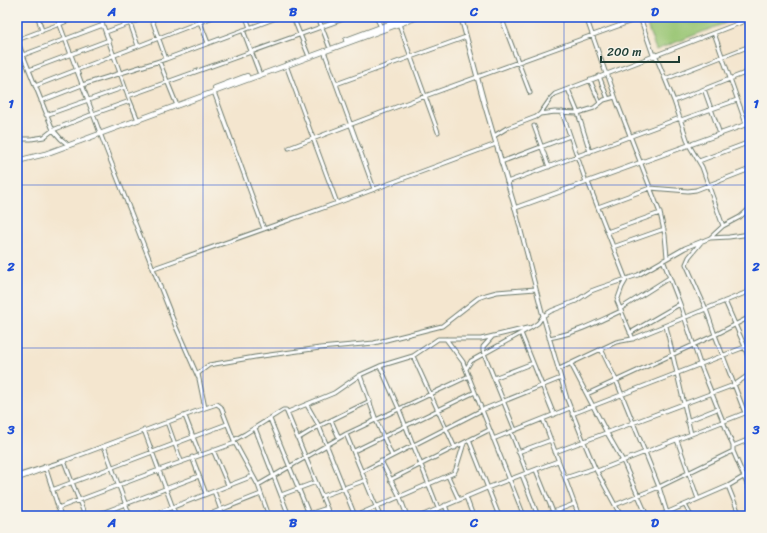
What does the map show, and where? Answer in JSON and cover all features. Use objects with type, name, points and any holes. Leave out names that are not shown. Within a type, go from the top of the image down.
[{"type":"main road","points":[[17,161],[45,154],[258,72],[408,17]]},
{"type":"main road","points":[[138,118],[214,92],[418,17]]},
{"type":"main road","points":[[17,158],[100,132]]},
{"type":"street","points":[[38,17],[42,31]]},
{"type":"street","points":[[57,17],[87,100],[198,378],[205,408]]},
{"type":"street","points":[[66,143],[53,130],[17,40],[78,17]]},
{"type":"street","points":[[100,17],[128,96],[138,118]]},
{"type":"street","points":[[106,32],[146,17]]},
{"type":"street","points":[[151,17],[166,59]]},
{"type":"street","points":[[198,17],[208,43]]},
{"type":"street","points":[[35,86],[213,17]]},
{"type":"street","points":[[246,17],[250,28]]},
{"type":"street","points":[[41,101],[82,85],[166,59],[279,17]]},
{"type":"street","points":[[293,17],[308,54]]},
{"type":"street","points":[[318,17],[329,46]]},
{"type":"street","points":[[334,17],[336,22]]},
{"type":"street","points":[[128,96],[349,17]]},
{"type":"street","points":[[376,17],[380,27]]},
{"type":"street","points":[[461,17],[515,208],[543,316],[570,408],[596,469],[621,516]]},
{"type":"street","points":[[501,17],[530,93]]},
{"type":"street","points":[[586,17],[660,213],[664,229],[667,257]]},
{"type":"street","points":[[289,148],[425,96],[640,18],[674,101],[689,145],[699,161],[724,226]]},
{"type":"street","points":[[494,136],[507,128],[536,117],[555,94],[750,19]]},
{"type":"street","points":[[130,23],[138,46]]},
{"type":"street","points":[[399,24],[438,132]]},
{"type":"street","points":[[23,55],[103,25]]},
{"type":"street","points":[[243,30],[258,72]]},
{"type":"street","points":[[714,33],[737,100],[748,124],[750,136]]},
{"type":"street","points":[[336,84],[466,37]]},
{"type":"street","points":[[29,70],[109,40]]},
{"type":"street","points":[[665,79],[750,46]]},
{"type":"street","points":[[324,51],[374,189]]},
{"type":"street","points":[[159,61],[176,103]]},
{"type":"street","points":[[286,65],[312,139],[337,203]]},
{"type":"street","points":[[674,101],[750,71]]},
{"type":"street","points":[[599,76],[608,99]]},
{"type":"street","points":[[590,80],[600,103]]},
{"type":"street","points":[[46,114],[125,87]]},
{"type":"street","points":[[568,89],[578,113],[590,152]]},
{"type":"street","points":[[704,89],[720,134]]},
{"type":"street","points":[[214,92],[264,229]]},
{"type":"street","points":[[540,114],[562,112],[578,113],[594,108],[608,99],[616,97]]},
{"type":"street","points":[[507,182],[630,136],[737,100]]},
{"type":"street","points":[[17,139],[44,137],[53,130],[130,101]]},
{"type":"street","points":[[562,112],[587,182],[626,280],[617,299],[620,310],[633,339]]},
{"type":"street","points":[[515,208],[748,124]]},
{"type":"street","points":[[534,126],[549,167]]},
{"type":"street","points":[[501,162],[570,136]]},
{"type":"street","points":[[699,161],[750,142]]},
{"type":"street","points":[[154,268],[337,203],[496,144]]},
{"type":"street","points":[[598,207],[650,188],[688,191],[696,190],[750,169]]},
{"type":"street","points":[[466,369],[470,361],[532,327],[540,321],[543,316],[551,311],[576,301],[591,291],[638,275],[692,244],[702,242],[710,238],[750,208]]},
{"type":"street","points":[[607,232],[660,213]]},
{"type":"street","points":[[613,247],[664,229]]},
{"type":"street","points":[[710,238],[750,234]]},
{"type":"street","points":[[702,242],[689,257],[686,264],[706,309],[745,413]]},
{"type":"street","points":[[663,260],[711,394],[750,491]]},
{"type":"street","points":[[550,338],[579,331],[620,310],[669,278]]},
{"type":"street","points":[[198,378],[198,374],[210,366],[255,357],[320,348],[365,345],[442,326],[478,298],[497,292],[536,289]]},
{"type":"street","points":[[558,369],[616,342],[633,339],[750,291]]},
{"type":"street","points":[[725,301],[745,347],[750,364]]},
{"type":"street","points":[[630,333],[680,304]]},
{"type":"street","points":[[587,394],[673,355],[750,317]]},
{"type":"street","points":[[666,326],[691,434]]},
{"type":"street","points":[[58,508],[214,450],[234,441],[283,410],[288,412],[334,393],[360,374],[413,356],[435,341],[446,339],[481,339],[532,327]]},
{"type":"street","points":[[521,333],[554,415]]},
{"type":"street","points":[[492,337],[483,347],[484,353],[515,430]]},
{"type":"street","points":[[446,339],[461,357],[524,516]]},
{"type":"street","points":[[572,414],[620,394],[750,345]]},
{"type":"street","points":[[601,349],[616,380],[620,394],[659,487],[668,516]]},
{"type":"street","points":[[413,356],[455,448]]},
{"type":"street","points":[[494,378],[533,364]]},
{"type":"street","points":[[571,364],[606,433],[623,461],[647,516]]},
{"type":"street","points":[[380,366],[406,426],[438,508]]},
{"type":"street","points":[[360,374],[376,420],[392,456]]},
{"type":"street","points":[[555,452],[734,385],[750,374]]},
{"type":"street","points":[[258,485],[346,434],[469,376]]},
{"type":"street","points":[[363,471],[482,410],[561,378]]},
{"type":"street","points":[[354,451],[475,392]]},
{"type":"street","points":[[299,438],[319,426],[370,401]]},
{"type":"street","points":[[17,477],[205,408],[219,405],[234,441],[258,485],[269,514],[259,516]]},
{"type":"street","points":[[307,405],[319,426],[355,516],[448,476],[455,471],[464,443]]},
{"type":"street","points":[[493,439],[570,408]]},
{"type":"street","points":[[687,421],[717,409]]},
{"type":"street","points":[[288,412],[330,516]]},
{"type":"street","points":[[565,478],[623,461],[750,412]]},
{"type":"street","points":[[185,416],[200,455]]},
{"type":"street","points":[[270,419],[309,514]]},
{"type":"street","points":[[543,419],[579,516]]},
{"type":"street","points":[[331,420],[339,438]]},
{"type":"street","points":[[167,422],[181,461]]},
{"type":"street","points":[[52,490],[227,424]]},
{"type":"street","points":[[254,428],[289,516]]},
{"type":"street","points":[[144,430],[176,516]]},
{"type":"street","points":[[390,480],[489,430]]},
{"type":"street","points":[[511,432],[526,473]]},
{"type":"street","points":[[346,434],[363,471],[380,516]]},
{"type":"street","points":[[733,446],[750,439]]},
{"type":"street","points":[[469,440],[499,516]]},
{"type":"street","points":[[518,452],[551,440]]},
{"type":"street","points":[[677,440],[698,499]]},
{"type":"street","points":[[104,446],[130,516]]},
{"type":"street","points":[[214,450],[228,485]]},
{"type":"street","points":[[615,505],[659,487],[733,451]]},
{"type":"street","points":[[192,458],[206,494]]},
{"type":"street","points":[[64,461],[85,516]]},
{"type":"street","points":[[381,461],[400,497],[407,516]]},
{"type":"street","points":[[423,516],[445,505],[558,461]]},
{"type":"street","points":[[45,467],[61,516]]},
{"type":"street","points":[[536,470],[553,512]]},
{"type":"street","points":[[659,516],[728,486],[750,473]]},
{"type":"street","points":[[522,475],[538,516]]},
{"type":"street","points":[[94,516],[199,476]]},
{"type":"street","points":[[150,516],[253,476]]},
{"type":"street","points":[[448,476],[458,500]]},
{"type":"street","points":[[322,496],[366,480]]},
{"type":"street","points":[[281,495],[316,482]]},
{"type":"street","points":[[728,486],[740,516]]},
{"type":"street","points":[[214,491],[223,516]]},
{"type":"street","points":[[205,516],[261,494]]},
{"type":"street","points":[[466,497],[473,516]]},
{"type":"street","points":[[543,516],[574,504]]},
{"type":"street","points":[[445,505],[449,516]]},
{"type":"street","points":[[685,505],[691,516]]},
{"type":"street","points":[[304,516],[326,508]]},
{"type":"green space","points":[[644,17],[741,17],[656,50]]}]
